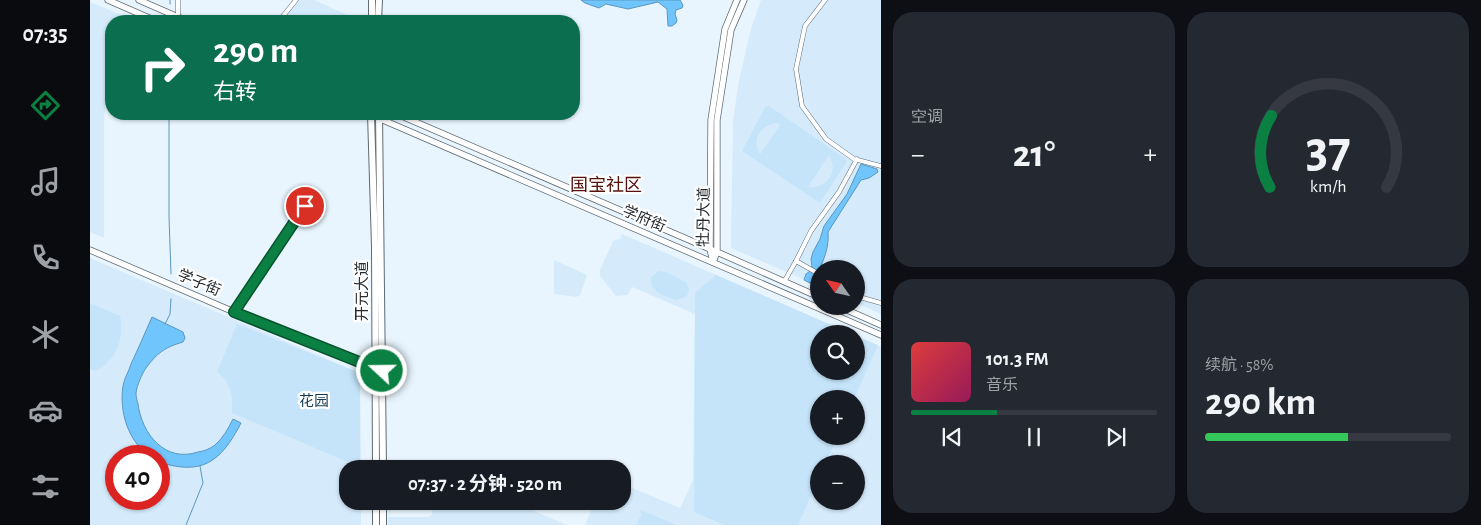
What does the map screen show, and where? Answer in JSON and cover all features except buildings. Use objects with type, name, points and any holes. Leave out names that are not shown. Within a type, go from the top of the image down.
[{"type":"main road","points":[[108,0],[142,15]]},
{"type":"main road","points":[[138,0],[171,15]]},
{"type":"main road","points":[[372,0],[372,15]]},
{"type":"main road","points":[[378,15],[379,0]]},
{"type":"main road","name":"牡丹大道","points":[[713,262],[710,249],[711,120],[725,29],[737,0]]},
{"type":"main road","name":"牡丹大道","points":[[713,262],[717,252],[717,120],[731,30],[744,0]]},
{"type":"main road","name":"开元大道","points":[[371,120],[383,460]]},
{"type":"main road","name":"开元大道","points":[[376,460],[379,371],[379,120]]},
{"type":"main road","name":"学府街","points":[[388,120],[881,335]]},
{"type":"main road","name":"学府街","points":[[411,120],[810,293]]},
{"type":"main road","name":"学子街","points":[[90,251],[233,313],[379,371]]},
{"type":"main road","points":[[859,315],[881,325]]},
{"type":"main road","points":[[376,510],[376,525]]},
{"type":"main road","points":[[383,510],[383,525]]},
{"type":"street","points":[[147,4],[153,0]]},
{"type":"street","points":[[178,0],[178,15]]},
{"type":"street","points":[[284,15],[296,0]]},
{"type":"street","points":[[817,0],[824,2],[805,26],[796,69],[802,106],[826,139],[857,159],[881,166]]},
{"type":"street","points":[[784,282],[811,231],[839,192],[857,159]]},
{"type":"street","points":[[233,313],[305,206]]},
{"type":"street","points":[[796,260],[810,269]]},
{"type":"street","points":[[865,299],[881,303]]},
{"type":"shaded area","points":[[299,0],[314,0],[348,15],[287,15]]},
{"type":"shaded area","points":[[761,0],[881,0],[881,314],[865,307],[865,260],[810,260],[810,282],[731,248],[733,120],[739,80],[751,29]]},
{"type":"shaded area","points":[[90,2],[122,15],[105,15],[104,238],[90,232]]},
{"type":"shaded area","points":[[622,234],[831,325],[810,325],[810,380],[865,380],[865,340],[881,347],[881,525],[585,525],[591,510],[631,510],[631,487],[680,508],[693,480],[695,314],[632,287],[628,295],[616,296],[600,276],[600,270],[613,241],[620,239]]},
{"type":"shaded area","points":[[90,258],[360,373],[361,460],[339,460],[339,510],[361,510],[361,525],[90,525]]},
{"type":"shaded area","points":[[554,260],[587,275],[580,295],[576,297],[554,294]]},
{"type":"shaded area","points":[[432,510],[532,510],[567,525],[388,525],[388,517],[428,517],[432,515]]},
{"type":"green space","points":[[769,106],[846,159],[846,163],[820,203],[742,151],[765,107]],"holes":[[[776,123],[781,124],[760,154],[756,144],[759,134],[765,127]],[[829,155],[833,167],[829,178],[821,185],[808,187]]]},
{"type":"green space","points":[[659,271],[666,272],[686,282],[689,289],[687,296],[677,300],[655,290],[652,286],[651,277]]},
{"type":"green space","points":[[716,275],[831,325],[810,325],[810,380],[862,380],[858,390],[810,390],[810,445],[834,445],[829,455],[810,455],[810,498],[798,525],[724,525],[694,512],[695,293]]},
{"type":"green space","points":[[90,303],[120,316],[121,324],[120,340],[117,348],[108,362],[95,371],[90,369]]},
{"type":"green space","name":"花园","points":[[237,324],[360,373],[360,460],[343,460],[232,413],[230,390],[222,376],[217,372]]},
{"type":"green space","points":[[865,340],[878,345],[865,374]]},
{"type":"green space","points":[[641,510],[676,525],[636,525],[642,514],[640,513]]},
{"type":"water","points":[[581,0],[680,0],[683,5],[682,8],[676,10],[676,23],[668,26],[667,9],[658,2],[628,9],[606,4],[599,8]]},
{"type":"water","points":[[861,164],[877,169],[878,172],[869,178],[861,180],[828,232],[823,260],[811,260],[824,226],[847,194]]},
{"type":"water","points":[[810,271],[810,283],[804,280],[806,274]]},
{"type":"water","points":[[152,317],[183,332],[185,338],[183,342],[166,348],[146,368],[141,376],[136,393],[144,426],[160,445],[138,445],[127,425],[122,406],[122,396],[124,383]]},
{"type":"water","points":[[233,419],[241,423],[226,448],[209,462],[199,466],[170,465],[170,451],[186,454],[211,448],[225,433]]},
{"type":"waterway","points":[[169,120],[171,274]]},
{"type":"waterway","points":[[165,324],[170,314],[171,299]]},
{"type":"waterway","points":[[186,525],[203,483],[200,466]]},
{"type":"district","name":"国宝社区","points":[[606,186]]},
{"type":"route","points":[[305,206],[234,312],[382,371]]}]
